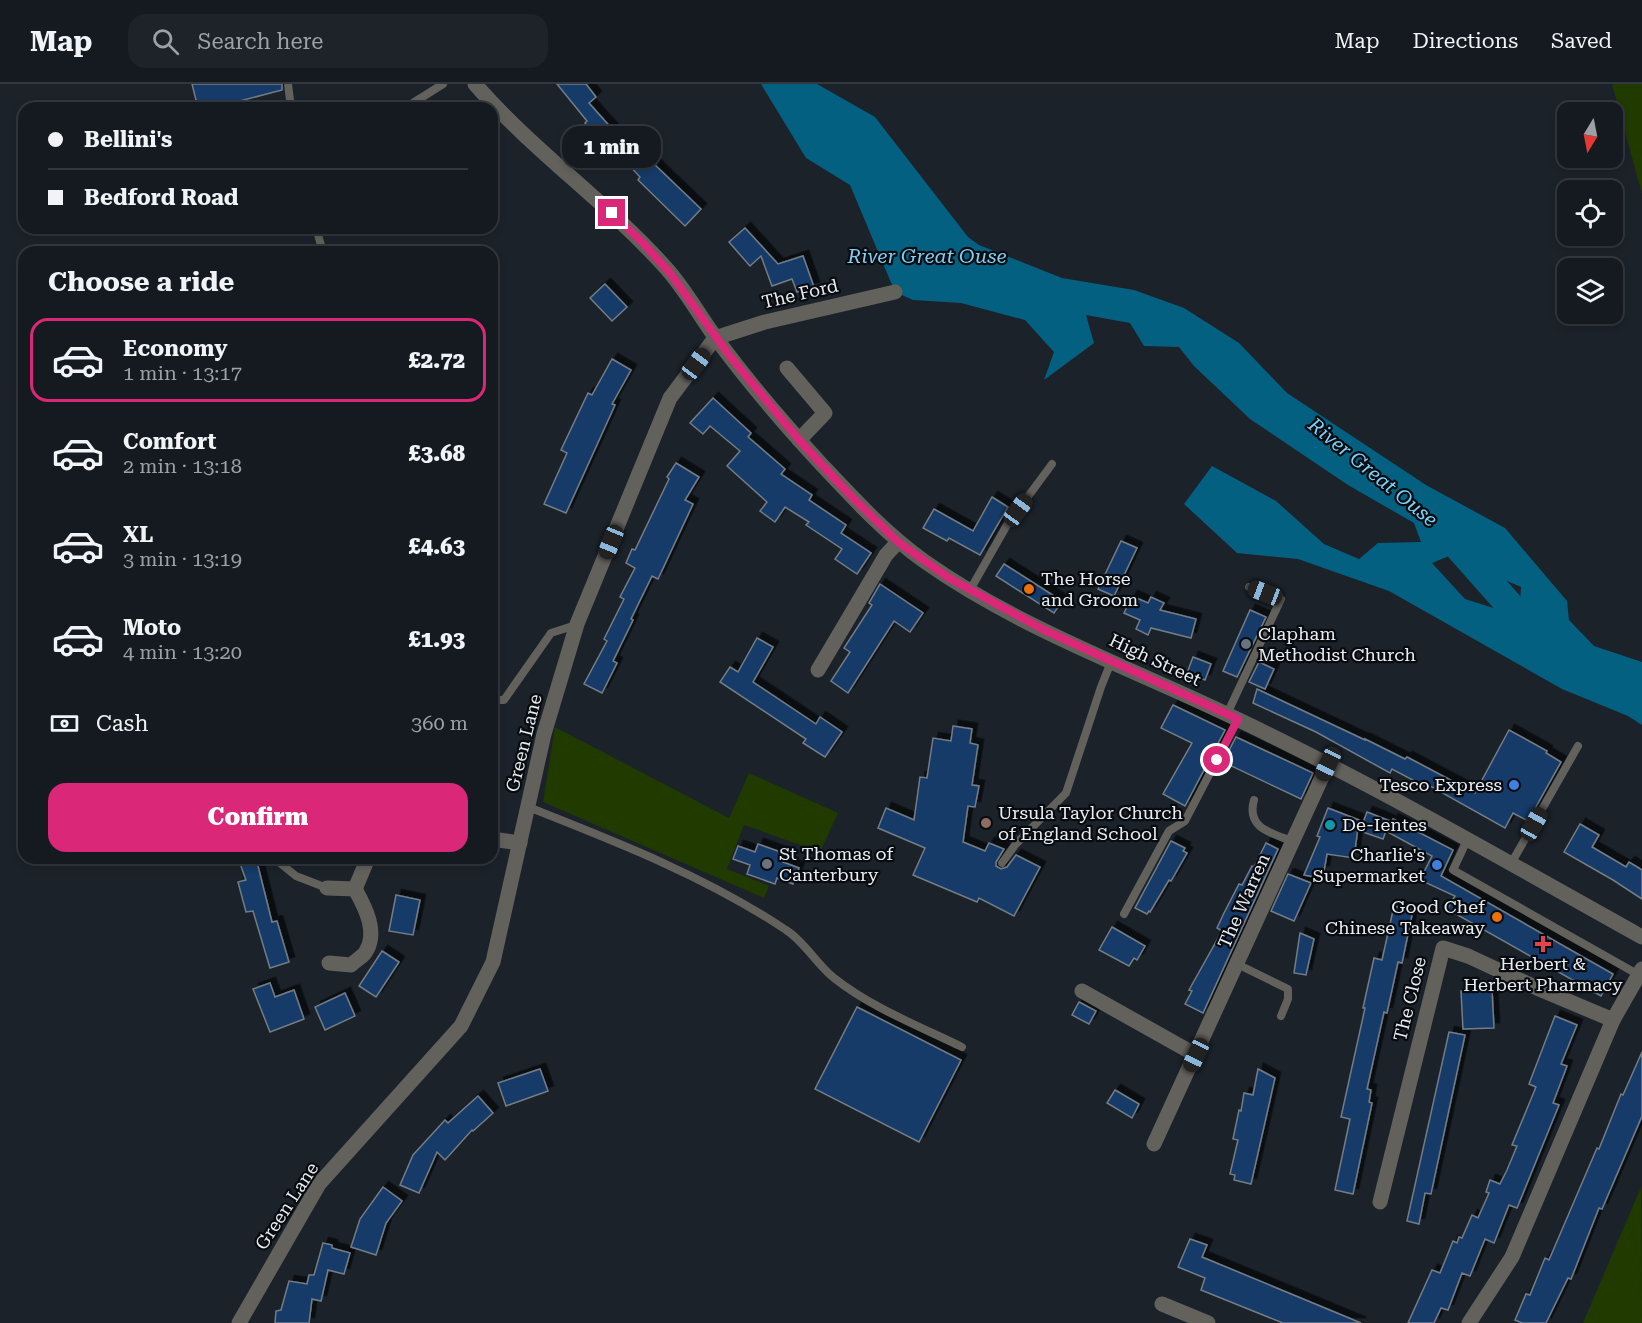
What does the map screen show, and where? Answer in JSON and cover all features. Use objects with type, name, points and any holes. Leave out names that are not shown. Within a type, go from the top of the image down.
[{"type":"street","name":"High Street","points":[[476,84],[493,102]]},
{"type":"street","name":"High Street","points":[[498,108],[643,243],[670,273],[756,390],[799,440],[898,542],[924,561],[970,590],[1044,630],[1233,717],[1328,764],[1512,862],[1642,937]]},
{"type":"street","name":"The Ford","points":[[716,338],[765,322],[896,292]]},
{"type":"street","name":"Green Lane","points":[[239,1323],[319,1184],[461,1026],[493,962],[544,734],[577,624],[670,398],[716,338]]},
{"type":"street","points":[[787,368],[825,413],[799,440]]},
{"type":"street","points":[[818,670],[886,555],[898,542]]},
{"type":"street","name":"The Warren","points":[[1154,1144],[1328,764]]},
{"type":"street","points":[[498,840],[520,843]]},
{"type":"street","points":[[329,963],[351,965],[366,952],[372,931],[355,889],[365,864]]},
{"type":"street","points":[[327,888],[355,889]]},
{"type":"street","name":"The Close","points":[[1380,1202],[1443,948],[1468,956],[1613,1020]]},
{"type":"street","points":[[1469,1323],[1512,1257],[1613,1020],[1640,972]]},
{"type":"street","points":[[1082,991],[1196,1055]]},
{"type":"street","points":[[1162,1304],[1208,1323]]},
{"type":"lane","points":[[288,84],[290,102]]},
{"type":"lane","points":[[414,102],[443,84]]},
{"type":"lane","points":[[970,590],[1007,525],[1052,464]]},
{"type":"lane","points":[[1124,914],[1169,831],[1185,821],[1233,717],[1281,599],[1249,587]]},
{"type":"lane","points":[[498,700],[504,700],[551,633],[577,624]]},
{"type":"lane","points":[[1002,863],[1015,845],[1066,793],[1111,662]]},
{"type":"lane","points":[[1512,862],[1578,746]]},
{"type":"lane","points":[[1254,800],[1251,811],[1255,821],[1265,831],[1292,841]]},
{"type":"lane","points":[[528,807],[633,848],[728,896],[788,932],[832,976],[858,996],[962,1047]]},
{"type":"lane","points":[[1468,838],[1453,870],[1640,972]]},
{"type":"lane","points":[[281,864],[296,876],[327,888]]},
{"type":"lane","points":[[1237,964],[1288,989],[1288,999],[1281,1016]]},
{"type":"green space","points":[[1612,84],[1642,84],[1642,194],[1623,124],[1623,102],[1617,102]]},
{"type":"green space","points":[[555,727],[729,818],[749,773],[838,813],[820,852],[744,825],[727,869],[769,886],[764,898],[543,802]]},
{"type":"green space","points":[[1641,1187],[1642,1323],[1583,1323]]},
{"type":"water","name":"River Great Ouse","points":[[761,84],[817,84],[875,117],[968,237],[979,245],[1062,278],[1134,290],[1184,308],[1239,343],[1287,393],[1426,485],[1505,528],[1567,601],[1569,620],[1594,646],[1642,662],[1642,725],[1628,716],[1562,689],[1389,591],[1298,559],[1237,553],[1184,504],[1212,466],[1276,501],[1324,544],[1359,559],[1378,543],[1421,542],[1414,523],[1348,485],[1250,419],[1194,366],[1179,347],[1144,346],[1130,323],[1086,315],[1094,343],[1044,380],[1054,352],[1025,320],[961,303],[913,300],[895,292],[850,185],[806,158]],"holes":[[[1449,556],[1521,587],[1519,616],[1465,599],[1432,563]]]},
{"type":"building","points":[[192,84],[282,84],[282,90],[236,102],[196,102]]},
{"type":"building","points":[[557,84],[586,84],[596,97],[589,103],[614,131],[601,142]]},
{"type":"building","points":[[626,136],[652,164],[701,209],[685,226],[638,180],[640,177],[613,148]]},
{"type":"building","points":[[745,228],[778,264],[803,256],[814,287],[797,292],[792,279],[772,286],[761,256],[750,266],[729,242]]},
{"type":"building","points":[[605,284],[627,307],[612,321],[590,298]]},
{"type":"building","points":[[612,359],[631,370],[612,404],[615,405],[566,513],[544,504],[567,453],[561,450],[588,393],[592,395]]},
{"type":"building","points":[[713,398],[751,433],[748,437],[785,469],[781,474],[812,495],[809,500],[846,525],[841,533],[871,553],[857,574],[835,559],[842,549],[806,525],[809,522],[785,507],[775,522],[760,511],[767,502],[727,466],[740,451],[710,426],[703,434],[690,423]]},
{"type":"building","points":[[676,463],[699,477],[685,500],[693,504],[658,579],[652,576],[631,619],[633,620],[613,661],[617,663],[602,693],[584,684],[607,641],[604,639],[624,599],[620,597],[635,568],[626,563],[632,549],[635,550],[669,479],[667,477]]},
{"type":"building","points":[[992,497],[1008,507],[980,555],[949,538],[947,541],[923,528],[934,509],[973,531]]},
{"type":"building","points":[[1121,541],[1137,548],[1114,596],[1098,589]]},
{"type":"building","name":"The Horse and Groom","points":[[1004,564],[1062,601],[1054,613],[996,576]]},
{"type":"building","points":[[880,584],[923,613],[910,632],[894,621],[848,693],[831,681],[850,652],[844,648],[872,605],[869,603]]},
{"type":"building","points":[[1132,596],[1148,603],[1151,597],[1164,603],[1160,610],[1196,619],[1191,638],[1151,628],[1148,635],[1136,629],[1140,620],[1124,613]]},
{"type":"building","name":"Clapham Methodist Church","points":[[1250,610],[1266,617],[1237,677],[1223,671]]},
{"type":"building","points":[[757,638],[773,647],[753,682],[816,724],[820,717],[842,732],[825,757],[803,743],[806,739],[720,682],[730,667],[738,672]]},
{"type":"building","points":[[1193,657],[1211,664],[1205,680],[1187,673]]},
{"type":"building","points":[[1259,662],[1274,669],[1265,689],[1249,682]]},
{"type":"building","points":[[1257,689],[1405,759],[1407,757],[1475,793],[1509,730],[1547,751],[1546,753],[1561,762],[1528,821],[1513,813],[1505,828],[1425,783],[1424,786],[1392,769],[1390,773],[1316,732],[1253,703]]},
{"type":"building","points":[[1173,705],[1225,730],[1185,806],[1163,794],[1192,743],[1161,728]]},
{"type":"building","points":[[953,726],[972,729],[970,743],[978,745],[972,785],[979,786],[975,807],[968,806],[963,842],[985,851],[989,843],[1004,849],[996,862],[996,866],[1001,869],[1007,867],[1016,855],[1040,867],[1014,916],[979,898],[977,902],[913,875],[925,848],[878,828],[886,808],[914,820],[920,777],[927,778],[933,738],[951,741]]},
{"type":"building","points":[[1236,737],[1313,773],[1301,799],[1223,762]]},
{"type":"building","points":[[1328,808],[1359,820],[1354,858],[1327,854],[1324,871],[1320,871],[1319,878],[1304,875],[1320,837],[1317,836]]},
{"type":"building","points":[[1367,812],[1390,821],[1387,830],[1393,819],[1453,850],[1441,876],[1613,974],[1601,996],[1447,909],[1455,896],[1420,880],[1432,856],[1386,831],[1383,839],[1360,831]]},
{"type":"building","points":[[1580,824],[1599,835],[1592,847],[1626,867],[1629,862],[1642,870],[1642,899],[1564,852]]},
{"type":"building","points":[[1171,841],[1185,848],[1183,851],[1187,853],[1171,881],[1169,880],[1147,914],[1135,908]]},
{"type":"building","points":[[1266,843],[1278,849],[1203,1013],[1185,1004],[1192,991],[1189,990],[1222,931],[1217,928],[1239,884],[1242,885],[1252,866],[1254,867]]},
{"type":"building","name":"St Thomas of Canterbury","points":[[758,844],[786,854],[783,862],[799,868],[793,884],[777,878],[775,884],[747,874],[750,865],[733,859],[738,846],[755,852]]},
{"type":"building","points":[[240,864],[258,864],[272,922],[277,921],[289,962],[270,968],[253,911],[246,912],[238,882],[246,880]]},
{"type":"building","points":[[1288,874],[1311,883],[1294,921],[1271,911]]},
{"type":"building","points":[[396,895],[420,900],[413,935],[389,931]]},
{"type":"building","points":[[1394,906],[1413,910],[1402,963],[1398,962],[1387,1013],[1384,1012],[1367,1089],[1371,1090],[1369,1102],[1372,1103],[1353,1194],[1335,1190],[1350,1119],[1341,1117],[1374,958],[1382,960]]},
{"type":"building","points":[[1112,927],[1145,946],[1137,960],[1134,958],[1129,966],[1099,950]]},
{"type":"building","points":[[1300,933],[1314,939],[1306,975],[1294,973]]},
{"type":"building","points":[[382,951],[399,962],[376,997],[359,986]]},
{"type":"building","points":[[270,983],[275,997],[294,990],[304,1019],[270,1032],[253,989]]},
{"type":"building","points":[[1492,990],[1494,1028],[1463,1029],[1461,991]]},
{"type":"building","points":[[345,993],[355,1016],[325,1030],[315,1007]]},
{"type":"building","points":[[1079,1002],[1096,1011],[1089,1024],[1072,1015]]},
{"type":"building","points":[[857,1007],[961,1060],[919,1142],[815,1089]]},
{"type":"building","points":[[1555,1016],[1577,1025],[1561,1064],[1567,1066],[1553,1103],[1559,1105],[1517,1208],[1509,1205],[1494,1243],[1485,1239],[1470,1276],[1462,1273],[1448,1310],[1441,1308],[1434,1323],[1408,1323],[1432,1270],[1440,1273],[1453,1241],[1457,1243],[1459,1237],[1462,1238],[1472,1215],[1478,1218],[1489,1193],[1486,1192],[1490,1180],[1500,1184],[1507,1170],[1517,1146],[1512,1145],[1536,1087],[1529,1084]]},
{"type":"building","points":[[1449,1032],[1465,1035],[1431,1194],[1425,1193],[1419,1224],[1407,1221]]},
{"type":"building","points":[[1642,1052],[1642,1116],[1602,1209],[1599,1208],[1571,1279],[1568,1278],[1546,1323],[1522,1323],[1515,1320],[1526,1294],[1530,1295],[1545,1258],[1549,1260],[1621,1094],[1623,1095]]},
{"type":"building","points":[[540,1069],[548,1091],[506,1106],[498,1083]]},
{"type":"building","points":[[1258,1069],[1275,1078],[1251,1184],[1234,1180],[1235,1175],[1230,1174],[1238,1140],[1233,1139],[1239,1110],[1241,1111],[1244,1093],[1253,1095]]},
{"type":"building","points":[[1115,1090],[1139,1104],[1132,1118],[1107,1103]]},
{"type":"building","points":[[478,1096],[493,1113],[472,1130],[445,1160],[437,1152],[419,1193],[400,1185],[413,1155],[445,1120],[448,1123]]},
{"type":"building","points":[[383,1187],[402,1201],[386,1223],[376,1255],[351,1247],[360,1219]]},
{"type":"building","points":[[1190,1239],[1207,1245],[1202,1257],[1361,1323],[1283,1323],[1201,1290],[1205,1278],[1178,1267]]},
{"type":"building","points":[[323,1243],[350,1253],[344,1274],[328,1270],[321,1301],[312,1299],[309,1323],[275,1323],[276,1311],[281,1310],[289,1281],[307,1284],[309,1275],[314,1275]]},
{"type":"waterway","name":"River Great Ouse","points":[[1451,539],[1544,644]]},
{"type":"place","name":"The Horse and Groom","points":[[1029,589]]},
{"type":"place","name":"Clapham Methodist Church","points":[[1246,644]]},
{"type":"place","name":"Tesco Express","points":[[1514,785]]},
{"type":"place","name":"Ursula Taylor Church of England School","points":[[986,823]]},
{"type":"place","name":"De-Ientes","points":[[1330,825]]},
{"type":"place","name":"St Thomas of Canterbury","points":[[767,864]]},
{"type":"place","name":"Charlie's Supermarket","points":[[1437,865]]},
{"type":"place","name":"Good Chef Chinese Takeaway","points":[[1497,917]]},
{"type":"place","name":"Herbert & Herbert Pharmacy","points":[[1543,944]]},
{"type":"route","points":[[612,213],[670,273],[756,390],[799,440],[873,519],[898,542],[949,578],[1044,630],[1238,719],[1217,760]]}]
